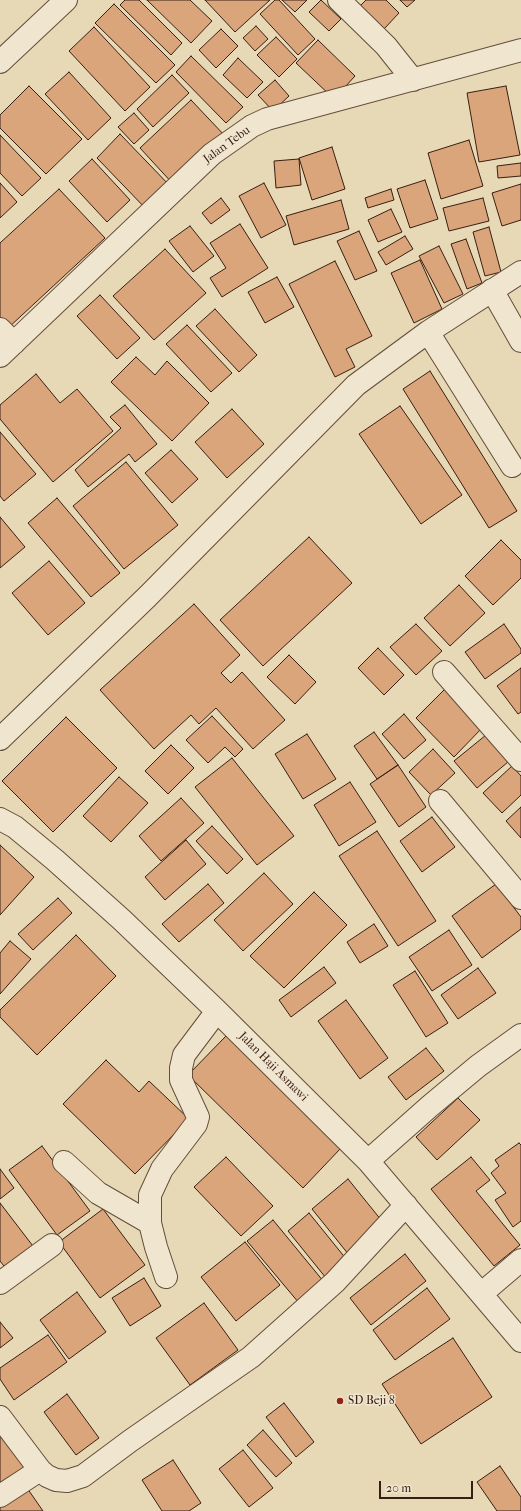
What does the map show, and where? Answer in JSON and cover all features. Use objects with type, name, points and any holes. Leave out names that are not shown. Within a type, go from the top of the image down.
[{"type":"street","points":[[0,62],[66,0]]},
{"type":"street","points":[[339,0],[386,46],[413,80]]},
{"type":"street","name":"Jalan Tebu","points":[[5,343],[212,154],[234,138],[267,119],[521,50]]},
{"type":"street","points":[[0,738],[165,580],[341,399],[371,373],[428,332],[521,272]]},
{"type":"street","points":[[492,290],[521,341]]},
{"type":"street","points":[[428,332],[512,466]]},
{"type":"street","points":[[444,672],[521,760]]},
{"type":"street","points":[[440,801],[521,898]]},
{"type":"street","name":"Jalan Haji Asmawi","points":[[0,819],[15,827],[96,896],[217,1011],[368,1161],[521,1341]]},
{"type":"street","points":[[166,1278],[150,1223],[150,1195],[162,1169],[190,1134],[198,1116],[181,1080],[181,1068],[184,1055],[217,1011]]},
{"type":"street","points":[[368,1161],[478,1066],[521,1035]]},
{"type":"street","points":[[64,1162],[98,1193],[150,1223]]},
{"type":"street","points":[[0,1417],[40,1470],[56,1480],[67,1481],[83,1476],[130,1441],[252,1357],[317,1299],[406,1205]]},
{"type":"street","points":[[0,1283],[52,1245]]},
{"type":"street","points":[[481,1294],[521,1260]]},
{"type":"street","points":[[0,1496],[40,1470]]},
{"type":"building","points":[[125,0],[139,0],[182,43],[171,55],[120,5]]},
{"type":"building","points":[[147,0],[190,0],[212,21],[191,43]]},
{"type":"building","points":[[205,0],[270,0],[235,32]]},
{"type":"building","points":[[275,0],[279,0],[315,39],[298,55],[260,14]]},
{"type":"building","points":[[282,0],[307,0],[295,12]]},
{"type":"building","points":[[321,0],[341,19],[329,31],[309,12]]},
{"type":"building","points":[[366,0],[386,0],[399,13],[384,29],[360,6]]},
{"type":"building","points":[[400,0],[415,0],[407,7]]},
{"type":"building","points":[[114,4],[175,65],[156,83],[95,23]]},
{"type":"building","points":[[256,26],[268,39],[255,51],[243,38]]},
{"type":"building","points":[[94,27],[150,87],[125,111],[69,51]]},
{"type":"building","points":[[221,29],[238,46],[216,68],[199,50]]},
{"type":"building","points":[[276,37],[297,59],[279,77],[257,55]]},
{"type":"building","points":[[318,40],[355,76],[334,99],[296,63]]},
{"type":"building","points":[[191,56],[243,107],[226,123],[176,72]]},
{"type":"building","points":[[238,58],[263,82],[247,98],[223,75]]},
{"type":"building","points":[[69,72],[111,118],[88,140],[45,94]]},
{"type":"building","points":[[172,75],[189,93],[153,127],[137,109]]},
{"type":"building","points":[[275,80],[289,96],[273,111],[258,95]]},
{"type":"building","points":[[29,86],[82,139],[46,174],[0,128],[0,115]]},
{"type":"building","points":[[506,86],[520,155],[479,162],[467,93]]},
{"type":"building","points":[[191,100],[226,137],[174,185],[140,148]]},
{"type":"building","points":[[134,113],[149,130],[134,144],[118,127]]},
{"type":"building","points":[[120,134],[172,188],[148,211],[97,158]]},
{"type":"building","points":[[0,135],[41,178],[22,196],[0,173]]},
{"type":"building","points":[[469,140],[483,186],[441,199],[428,153]]},
{"type":"building","points":[[332,147],[345,189],[312,200],[299,158]]},
{"type":"building","points":[[92,159],[130,200],[107,222],[69,181]]},
{"type":"building","points":[[299,159],[301,185],[276,188],[274,161]]},
{"type":"building","points":[[521,163],[521,176],[498,178],[497,166]]},
{"type":"building","points":[[425,180],[438,219],[410,228],[397,189]]},
{"type":"building","points":[[0,183],[17,202],[0,218]]},
{"type":"building","points":[[264,183],[286,225],[261,238],[239,196]]},
{"type":"building","points":[[521,184],[521,220],[502,226],[492,193]]},
{"type":"building","points":[[59,189],[105,238],[7,329],[0,321],[0,243]]},
{"type":"building","points":[[391,189],[394,200],[368,208],[365,198]]},
{"type":"building","points":[[221,198],[230,210],[211,224],[202,213]]},
{"type":"building","points":[[483,198],[489,221],[449,231],[443,208]]},
{"type":"building","points":[[341,200],[349,229],[294,245],[286,216]]},
{"type":"building","points":[[391,209],[402,232],[378,242],[368,220]]},
{"type":"building","points":[[240,224],[268,268],[222,297],[210,278],[226,268],[210,243]]},
{"type":"building","points":[[190,226],[214,256],[193,272],[169,241]]},
{"type":"building","points":[[489,227],[501,272],[485,276],[473,232]]},
{"type":"building","points":[[359,231],[377,271],[355,280],[337,241]]},
{"type":"building","points":[[405,236],[413,249],[386,265],[378,252]]},
{"type":"building","points":[[466,239],[482,283],[467,289],[451,244]]},
{"type":"building","points":[[439,246],[463,294],[444,303],[419,256]]},
{"type":"building","points":[[165,249],[206,293],[154,340],[113,296]]},
{"type":"building","points":[[420,260],[442,309],[414,323],[391,273]]},
{"type":"building","points":[[335,261],[372,336],[346,349],[355,367],[335,377],[289,284]]},
{"type":"building","points":[[277,277],[294,307],[265,323],[248,292]]},
{"type":"building","points":[[100,295],[140,338],[117,359],[77,316]]},
{"type":"building","points":[[215,309],[257,355],[239,372],[196,326]]},
{"type":"building","points":[[187,325],[232,373],[211,392],[166,344]]},
{"type":"building","points":[[136,357],[155,375],[167,361],[209,403],[172,441],[111,382]]},
{"type":"building","points":[[430,371],[517,511],[489,528],[403,389]]},
{"type":"building","points":[[36,374],[60,403],[77,389],[113,431],[53,482],[0,419],[0,405]]},
{"type":"building","points":[[125,405],[157,444],[135,462],[129,454],[88,487],[75,470],[121,428],[110,417]]},
{"type":"building","points":[[400,406],[462,495],[421,524],[359,434]]},
{"type":"building","points":[[232,409],[264,444],[227,478],[195,442]]},
{"type":"building","points":[[0,432],[36,474],[4,501],[0,496]]},
{"type":"building","points":[[171,450],[198,479],[172,503],[145,473]]},
{"type":"building","points":[[126,462],[178,525],[124,569],[73,506]]},
{"type":"building","points":[[57,498],[120,573],[91,597],[28,523]]},
{"type":"building","points":[[0,517],[25,547],[0,568]]},
{"type":"building","points":[[309,537],[352,583],[263,666],[220,620]]},
{"type":"building","points":[[501,540],[521,560],[521,578],[493,605],[465,576]]},
{"type":"building","points":[[49,561],[85,603],[48,635],[12,593]]},
{"type":"building","points":[[459,585],[485,613],[450,646],[424,618]]},
{"type":"building","points":[[194,604],[240,655],[221,673],[231,683],[242,672],[285,720],[253,749],[216,708],[199,724],[191,715],[154,749],[100,690]]},
{"type":"building","points":[[416,624],[442,651],[416,675],[390,647]]},
{"type":"building","points":[[504,624],[521,649],[521,653],[485,679],[465,652]]},
{"type":"building","points":[[378,648],[404,675],[384,695],[358,668]]},
{"type":"building","points":[[289,655],[316,682],[295,704],[267,677]]},
{"type":"building","points":[[521,668],[521,712],[518,714],[497,686]]},
{"type":"building","points":[[446,688],[484,726],[454,757],[416,718]]},
{"type":"building","points":[[404,714],[426,740],[404,759],[382,734]]},
{"type":"building","points":[[212,716],[243,749],[235,757],[225,747],[208,763],[186,740]]},
{"type":"building","points":[[66,717],[117,768],[53,832],[2,781]]},
{"type":"building","points":[[374,732],[398,765],[377,779],[354,746]]},
{"type":"building","points":[[307,734],[336,779],[303,799],[275,754]]},
{"type":"building","points":[[486,735],[508,762],[477,788],[454,761]]},
{"type":"building","points":[[171,745],[194,768],[168,794],[145,771]]},
{"type":"building","points":[[433,749],[455,773],[431,795],[409,772]]},
{"type":"building","points":[[232,758],[294,836],[257,865],[195,787]]},
{"type":"building","points":[[398,765],[426,807],[399,827],[370,784]]},
{"type":"building","points":[[512,766],[521,776],[521,795],[502,813],[483,793]]},
{"type":"building","points":[[119,777],[148,803],[111,842],[83,816]]},
{"type":"building","points":[[350,782],[376,822],[339,846],[314,805]]},
{"type":"building","points":[[181,798],[204,823],[161,861],[139,836]]},
{"type":"building","points":[[521,807],[521,838],[506,821]]},
{"type":"building","points":[[432,817],[455,847],[422,872],[400,841]]},
{"type":"building","points":[[212,826],[243,859],[227,874],[196,841]]},
{"type":"building","points":[[377,831],[436,921],[398,946],[339,856]]},
{"type":"building","points":[[186,840],[206,864],[165,900],[145,877]]},
{"type":"building","points":[[0,845],[34,877],[0,915]]},
{"type":"building","points":[[264,873],[293,904],[243,951],[214,920]]},
{"type":"building","points":[[208,884],[224,903],[179,942],[162,924]]},
{"type":"building","points":[[496,884],[521,917],[521,929],[482,958],[452,916]]},
{"type":"building","points":[[314,892],[347,925],[284,988],[250,956]]},
{"type":"building","points":[[58,898],[72,913],[33,950],[18,934]]},
{"type":"building","points":[[374,924],[388,946],[360,963],[347,942]]},
{"type":"building","points":[[449,930],[472,965],[432,991],[409,957]]},
{"type":"building","points":[[76,935],[116,976],[37,1055],[0,1017],[0,1010]]},
{"type":"building","points":[[10,941],[31,959],[0,994],[0,953]]},
{"type":"building","points":[[324,967],[336,983],[291,1017],[279,1000]]},
{"type":"building","points":[[478,968],[496,993],[458,1019],[441,995]]},
{"type":"building","points":[[415,971],[448,1023],[426,1037],[393,985]]},
{"type":"building","points":[[346,1000],[388,1058],[360,1079],[318,1021]]},
{"type":"building","points":[[226,1036],[341,1148],[303,1188],[188,1075]]},
{"type":"building","points":[[426,1048],[444,1071],[406,1100],[388,1077]]},
{"type":"building","points":[[106,1060],[139,1092],[149,1081],[189,1119],[135,1174],[63,1104]]},
{"type":"building","points":[[458,1098],[480,1120],[437,1160],[416,1137]]},
{"type":"building","points":[[519,1143],[521,1145],[521,1221],[513,1227],[495,1200],[506,1193],[491,1173],[499,1166],[495,1160]]},
{"type":"building","points":[[42,1146],[90,1211],[57,1235],[9,1170]]},
{"type":"building","points":[[226,1157],[273,1206],[241,1236],[194,1187]]},
{"type":"building","points":[[471,1157],[490,1180],[476,1191],[520,1245],[494,1266],[431,1189]]},
{"type":"building","points":[[0,1169],[14,1188],[0,1199]]},
{"type":"building","points":[[348,1179],[386,1226],[349,1255],[312,1209]]},
{"type":"building","points":[[0,1203],[36,1250],[8,1271],[0,1261]]},
{"type":"building","points":[[103,1209],[145,1265],[100,1298],[59,1242]]},
{"type":"building","points":[[309,1213],[347,1260],[326,1278],[288,1231]]},
{"type":"building","points":[[273,1220],[324,1282],[299,1303],[247,1241]]},
{"type":"building","points":[[245,1242],[280,1285],[236,1321],[201,1277]]},
{"type":"building","points":[[405,1254],[426,1281],[371,1325],[350,1298]]},
{"type":"building","points":[[144,1278],[161,1306],[130,1326],[112,1298]]},
{"type":"building","points":[[427,1288],[450,1319],[395,1360],[373,1330]]},
{"type":"building","points":[[77,1292],[106,1332],[69,1359],[40,1320]]},
{"type":"building","points":[[204,1303],[238,1350],[190,1385],[156,1338]]},
{"type":"building","points":[[0,1322],[13,1338],[0,1348]]},
{"type":"building","points":[[48,1335],[67,1362],[14,1400],[0,1379],[0,1368]]},
{"type":"building","points":[[453,1338],[492,1397],[421,1444],[382,1384]]},
{"type":"building","points":[[67,1394],[99,1438],[76,1455],[44,1412]]},
{"type":"building","points":[[284,1403],[314,1442],[296,1457],[266,1417]]},
{"type":"building","points":[[263,1430],[292,1463],[276,1477],[247,1445]]},
{"type":"building","points":[[0,1432],[25,1469],[0,1486]]},
{"type":"building","points":[[243,1450],[273,1488],[249,1507],[219,1469]]},
{"type":"building","points":[[173,1460],[201,1503],[189,1511],[162,1511],[142,1480]]},
{"type":"building","points":[[500,1466],[521,1497],[521,1511],[497,1511],[477,1482]]},
{"type":"building","points":[[25,1485],[43,1511],[0,1511],[0,1502]]},
{"type":"place","name":"SD Beji 8","points":[[340,1401]]}]
